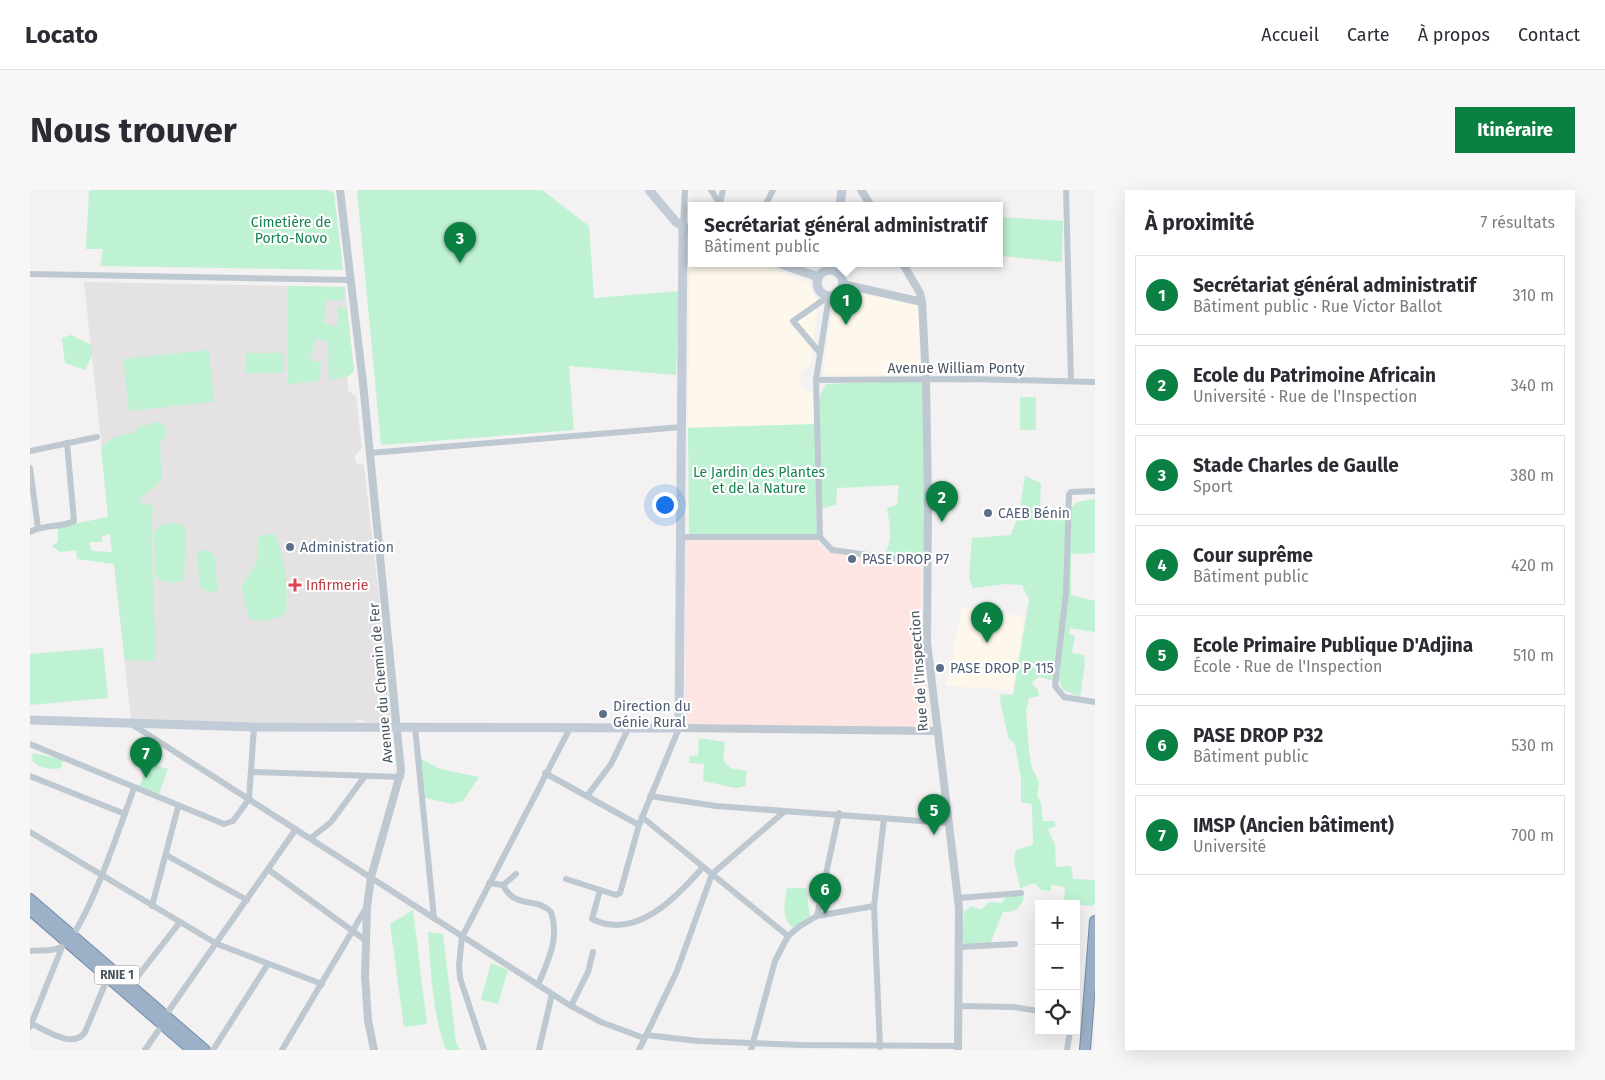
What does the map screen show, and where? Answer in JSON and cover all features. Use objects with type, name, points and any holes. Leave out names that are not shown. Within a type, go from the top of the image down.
[{"type":"highway","name":"RNIE 1","points":[[30,899],[67,942],[163,1020],[192,1050]]},
{"type":"highway","name":"RNIE 1","points":[[30,910],[108,978],[204,1050]]},
{"type":"highway","points":[[1085,1050],[1095,921]]},
{"type":"main road","points":[[649,190],[683,228],[688,230]]},
{"type":"main road","points":[[30,720],[133,725],[254,727],[679,728],[683,228]]},
{"type":"main road","points":[[790,267],[818,277]]},
{"type":"main road","points":[[833,267],[841,275],[843,284],[837,294],[829,296],[818,290],[818,277],[824,271],[833,267]]},
{"type":"street","name":"Avenue du Chemin de Fer","points":[[340,190],[399,727],[401,777],[371,877],[367,907],[365,940],[367,1014],[374,1050]]},
{"type":"street","points":[[683,228],[685,190]]},
{"type":"street","points":[[711,190],[719,202]]},
{"type":"street","points":[[767,202],[773,190]]},
{"type":"street","points":[[861,190],[868,202]]},
{"type":"street","points":[[1066,190],[1071,381]]},
{"type":"street","name":"Rue de l'Inspection","points":[[905,267],[920,293],[922,302],[926,380],[927,642],[936,731],[958,898],[960,947],[958,1048]]},
{"type":"street","points":[[30,274],[351,280]]},
{"type":"street","points":[[843,284],[922,302]]},
{"type":"street","points":[[829,296],[816,380],[820,537],[828,548],[838,551],[927,563]]},
{"type":"street","points":[[820,353],[793,321],[829,296]]},
{"type":"street","name":"Avenue William Ponty","points":[[816,380],[1095,382]]},
{"type":"street","points":[[370,453],[682,427]]},
{"type":"street","points":[[30,451],[97,437]]},
{"type":"street","points":[[30,532],[38,528],[69,524],[74,521],[67,443]]},
{"type":"street","points":[[30,468],[38,528]]},
{"type":"street","points":[[1095,492],[1071,492],[1069,494],[1066,593],[1055,686],[1064,697],[1095,702]]},
{"type":"street","points":[[682,537],[820,537]]},
{"type":"street","points":[[133,725],[462,937],[571,1006],[600,1022],[645,1037],[880,1047],[958,1048]]},
{"type":"street","points":[[30,744],[178,807],[224,824],[233,821],[249,799],[254,727]]},
{"type":"street","points":[[415,727],[434,918]]},
{"type":"street","points":[[587,796],[611,764],[629,727]]},
{"type":"street","points":[[484,1050],[460,978],[459,965],[462,937],[545,773],[570,728]]},
{"type":"street","points":[[566,879],[616,895],[620,893],[639,825],[679,728],[936,731]]},
{"type":"street","points":[[251,772],[401,777]]},
{"type":"street","points":[[545,773],[639,825]]},
{"type":"street","points":[[30,776],[124,814]]},
{"type":"street","points":[[311,838],[331,822],[365,776]]},
{"type":"street","points":[[108,978],[80,1040],[69,1042],[30,1024],[67,942],[101,875],[134,788]]},
{"type":"street","points":[[650,796],[716,806],[839,813],[948,823]]},
{"type":"street","points":[[152,906],[178,807]]},
{"type":"street","points":[[639,1050],[677,971],[712,874],[785,811]]},
{"type":"street","points":[[817,916],[839,813]]},
{"type":"street","points":[[642,817],[788,936]]},
{"type":"street","points":[[880,1047],[874,906],[884,818]]},
{"type":"street","points":[[144,1050],[296,829]]},
{"type":"street","points":[[30,832],[218,944],[322,984]]},
{"type":"street","points":[[166,855],[247,900]]},
{"type":"street","points":[[600,890],[592,919],[606,925],[623,925],[644,917],[672,900],[703,866]]},
{"type":"street","points":[[269,870],[365,940]]},
{"type":"street","points":[[489,883],[503,885],[516,874]]},
{"type":"street","points":[[503,885],[514,898],[548,908],[554,921],[553,948],[538,985]]},
{"type":"street","points":[[958,898],[1021,893]]},
{"type":"street","points":[[751,1050],[775,961],[788,936],[817,916],[874,906]]},
{"type":"street","points":[[282,1050],[367,907]]},
{"type":"street","points":[[138,976],[180,922]]},
{"type":"street","points":[[30,951],[67,942]]},
{"type":"street","points":[[960,947],[1016,944]]},
{"type":"street","points":[[571,1006],[588,972],[592,952]]},
{"type":"street","points":[[213,1050],[268,964]]},
{"type":"street","points":[[539,1050],[552,994]]},
{"type":"street","points":[[958,1006],[1012,1007],[1035,1010]]},
{"type":"street","points":[[1067,1050],[1069,1035]]},
{"type":"shaded area","points":[[690,267],[768,267],[809,283],[818,304],[810,365],[801,371],[800,387],[814,393],[815,424],[688,427]]},
{"type":"shaded area","points":[[84,282],[345,287],[354,371],[347,377],[348,391],[356,396],[362,448],[355,456],[356,463],[364,465],[393,722],[364,722],[363,720],[356,720],[356,722],[265,723],[131,720]]},
{"type":"shaded area","points":[[848,291],[919,306],[920,375],[823,375],[833,303]]},
{"type":"shaded area","points":[[685,539],[817,541],[830,553],[921,567],[921,630],[931,728],[685,726]]},
{"type":"shaded area","points":[[962,607],[1024,617],[1013,690],[946,686]]},
{"type":"green space","name":"Cimetière de Porto-Novo","points":[[89,190],[326,190],[334,193],[343,270],[100,266],[103,249],[86,249]]},
{"type":"green space","points":[[357,190],[542,190],[589,226],[594,298],[679,291],[676,375],[569,366],[574,430],[381,445]]},
{"type":"green space","points":[[1003,217],[1063,221],[1062,262],[1003,256]]},
{"type":"green space","points":[[288,286],[345,287],[343,300],[326,300],[324,323],[337,327],[338,306],[347,310],[354,371],[347,377],[329,380],[328,342],[315,339],[310,360],[321,362],[320,381],[288,384]]},
{"type":"green space","points":[[71,335],[91,345],[92,355],[85,370],[65,363],[62,338]]},
{"type":"green space","points":[[209,350],[214,402],[129,411],[123,359]]},
{"type":"green space","points":[[246,353],[284,353],[284,373],[246,373]]},
{"type":"green space","name":"Le Jardin des Plantes et de la Nature","points":[[926,380],[927,563],[882,557],[890,540],[887,508],[897,505],[899,485],[837,488],[836,505],[820,509],[817,402],[826,384]]},
{"type":"green space","points":[[1020,397],[1036,397],[1036,430],[1020,430]]},
{"type":"green space","points":[[159,421],[167,428],[165,436],[160,443],[162,481],[141,497],[140,503],[150,504],[154,508],[151,519],[156,661],[125,660],[114,564],[77,559],[76,550],[60,552],[52,546],[58,542],[58,527],[108,517],[101,448],[108,441],[116,437],[133,433],[140,425],[149,425]],"holes":[[[110,534],[112,552],[92,551],[89,542],[102,542],[102,536]]]},
{"type":"green space","name":"Le Jardin des Plantes et de la Nature","points":[[815,424],[817,534],[689,535],[688,428]]},
{"type":"green space","points":[[1025,476],[1041,483],[1040,508],[1049,513],[1062,514],[1078,502],[1095,499],[1095,553],[1071,554],[1071,595],[1095,601],[1095,632],[1070,628],[1069,634],[1075,636],[1072,653],[1084,655],[1085,664],[1080,697],[1062,689],[1060,682],[1039,677],[1031,683],[1038,690],[1039,696],[1029,698],[1026,711],[1029,752],[1032,768],[1039,782],[1037,796],[1041,803],[1043,821],[1054,821],[1056,826],[1048,829],[1055,845],[1056,867],[1071,866],[1073,879],[1095,880],[1095,903],[1092,906],[1080,905],[1080,900],[1064,900],[1065,887],[1051,885],[1051,891],[1041,890],[1035,883],[1020,888],[1014,861],[1016,850],[1033,845],[1032,804],[1021,802],[1021,778],[1015,744],[1008,737],[1000,701],[1001,694],[1013,695],[1029,600],[1022,585],[1006,584],[973,588],[969,578],[972,538],[1011,535],[1019,513]]},
{"type":"green space","points":[[170,523],[182,524],[186,529],[184,581],[169,582],[155,576],[154,532],[162,525]]},
{"type":"green space","points":[[274,533],[281,552],[285,572],[286,614],[268,620],[253,620],[249,618],[241,588],[257,561],[257,537]]},
{"type":"green space","points":[[201,549],[212,553],[216,559],[215,569],[218,590],[209,593],[200,587],[197,555]]},
{"type":"green space","points":[[103,648],[108,698],[30,705],[30,654]]},
{"type":"green space","points":[[699,738],[725,742],[723,760],[730,768],[747,771],[745,786],[736,788],[703,781],[704,764],[689,763],[690,756],[698,756]]},
{"type":"green space","points":[[33,753],[63,760],[61,768],[49,769],[41,767],[32,760]]},
{"type":"green space","points":[[418,757],[440,769],[479,777],[463,801],[452,804],[422,797]]},
{"type":"green space","points":[[147,762],[168,769],[159,794],[140,786]]},
{"type":"green space","points":[[787,888],[806,888],[810,917],[794,928],[787,920],[784,910]]},
{"type":"green space","points":[[1021,893],[1024,898],[1020,905],[1014,910],[1003,912],[990,944],[966,946],[962,941],[964,912],[971,906],[981,910],[989,902],[1002,903],[1007,894]]},
{"type":"green space","points":[[413,910],[427,1024],[404,1027],[390,924]]},
{"type":"green space","points":[[428,932],[443,934],[456,1042],[460,1050],[446,1050],[441,1036],[433,992]]},
{"type":"green space","points":[[491,963],[508,970],[498,1004],[481,1000]]},
{"type":"place","name":"Stade Charles de Gaulle","points":[[460,263]]},
{"type":"place","name":"Secrétariat général administratif","points":[[846,325]]},
{"type":"place","name":"CAEB Bénin","points":[[988,513]]},
{"type":"place","name":"Ecole du Patrimoine Africain","points":[[942,522]]},
{"type":"place","name":"Administration","points":[[290,547]]},
{"type":"place","name":"PASE DROP P7","points":[[852,559]]},
{"type":"place","name":"Infirmerie","points":[[295,585]]},
{"type":"place","name":"Cour suprême","points":[[987,643]]},
{"type":"place","name":"PASE DROP P 115","points":[[940,668]]},
{"type":"place","name":"Direction du Génie Rural","points":[[603,714]]},
{"type":"place","name":"IMSP (Ancien bâtiment)","points":[[146,778]]},
{"type":"place","name":"Ecole Primaire Publique D'Adjina","points":[[934,835]]},
{"type":"place","name":"PASE DROP P32","points":[[825,914]]}]
